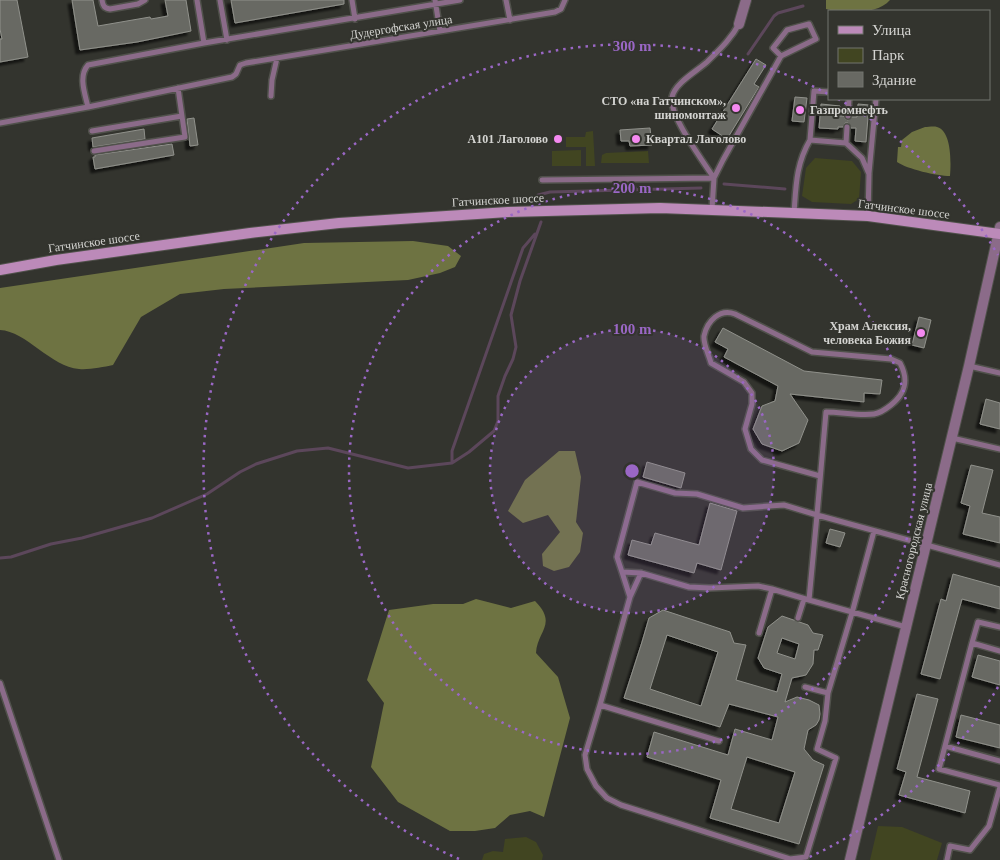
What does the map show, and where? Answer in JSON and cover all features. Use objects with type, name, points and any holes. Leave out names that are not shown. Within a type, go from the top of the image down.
[{"type":"main road","name":"Гатчинское шоссе","points":[[0,270],[95,254],[339,223],[528,211],[660,208],[712,209],[868,216],[1000,232]]},
{"type":"street","points":[[739,24],[746,0]]},
{"type":"street","name":"Красногородская улица","points":[[850,860],[1000,232]]},
{"type":"lane","points":[[102,0],[106,8],[110,8],[138,4],[145,0]]},
{"type":"lane","points":[[197,0],[204,43]]},
{"type":"lane","points":[[220,0],[227,40]]},
{"type":"lane","points":[[352,0],[354,19]]},
{"type":"lane","points":[[88,107],[82,77],[83,70],[88,65],[204,43],[354,19],[435,2],[460,0]]},
{"type":"lane","points":[[506,0],[510,20]]},
{"type":"lane","name":"Дудергофская улица","points":[[0,123],[232,77],[236,74],[240,65],[246,63],[555,12],[561,9],[565,0]]},
{"type":"lane","points":[[435,2],[440,31]]},
{"type":"lane","points":[[714,178],[690,144],[672,105],[671,98],[674,91],[683,81],[699,69],[727,41],[739,24]]},
{"type":"lane","points":[[712,209],[714,178],[782,56],[816,39],[809,24],[787,30],[773,48],[782,56]]},
{"type":"lane","points":[[271,96],[272,80],[277,58]]},
{"type":"lane","points":[[94,151],[184,137],[178,88]]},
{"type":"lane","points":[[794,213],[798,168],[801,155],[810,140],[814,91],[828,92]]},
{"type":"lane","points":[[848,116],[850,100]]},
{"type":"lane","points":[[868,216],[869,174],[876,100]]},
{"type":"lane","points":[[92,131],[182,116]]},
{"type":"lane","points":[[846,143],[847,127]]},
{"type":"lane","points":[[810,140],[846,143],[862,158],[869,174]]},
{"type":"lane","points":[[542,180],[714,178]]},
{"type":"lane","points":[[798,618],[807,600],[817,515],[826,412],[874,414],[884,411],[900,397],[905,387],[905,372],[900,363],[891,360],[812,352],[729,311],[720,313],[712,320],[704,336],[705,343],[712,363],[744,382],[752,392],[752,404],[745,429],[751,449],[762,460],[820,476]]},
{"type":"lane","points":[[969,366],[1000,373]]},
{"type":"lane","points":[[952,438],[1000,449]]},
{"type":"lane","points":[[630,597],[617,557],[637,482],[675,493],[697,494],[743,508],[784,505],[1000,565]]},
{"type":"lane","points":[[641,573],[630,597],[585,755],[587,770],[596,786],[607,798],[621,805],[790,859],[806,857],[836,758],[817,749],[825,721],[828,692],[874,531]]},
{"type":"lane","points":[[622,572],[641,573],[689,587],[758,586],[906,627]]},
{"type":"lane","points":[[759,633],[772,589]]},
{"type":"lane","points":[[947,860],[950,846],[970,850],[989,826],[1000,786],[940,769],[978,622],[1000,627]]},
{"type":"lane","points":[[972,643],[1000,651]]},
{"type":"lane","points":[[0,683],[59,860]]},
{"type":"lane","points":[[805,688],[828,692]]},
{"type":"lane","points":[[600,705],[719,741]]},
{"type":"lane","points":[[945,746],[1000,761]]},
{"type":"green space","points":[[826,0],[890,0],[884,5],[872,10],[826,9]]},
{"type":"green space","points":[[925,127],[937,127],[946,135],[949,148],[950,176],[922,172],[897,162],[898,147],[901,147],[902,140],[912,132]]},
{"type":"green space","points":[[593,131],[595,166],[586,166],[586,147],[566,147],[566,137],[585,137],[586,132]]},
{"type":"green space","points":[[581,150],[581,166],[552,166],[552,151]]},
{"type":"green space","points":[[648,151],[649,163],[601,163],[602,155],[606,153]]},
{"type":"green space","points":[[815,158],[852,161],[861,172],[859,199],[851,204],[812,202],[802,196],[806,168]]},
{"type":"green space","points":[[413,241],[448,246],[461,256],[455,267],[440,273],[408,280],[224,289],[180,294],[141,317],[113,365],[87,369],[69,367],[58,362],[19,336],[0,330],[0,288],[304,243]]},
{"type":"green space","points":[[559,451],[575,451],[581,477],[576,522],[583,533],[580,552],[569,567],[554,571],[543,566],[542,554],[560,532],[548,515],[523,523],[508,511],[525,480]]},
{"type":"green space","points":[[476,599],[511,608],[535,601],[542,609],[546,622],[537,645],[536,653],[558,677],[570,718],[544,817],[530,811],[510,815],[495,828],[475,831],[450,831],[398,802],[371,767],[384,703],[367,680],[389,610],[433,604],[463,604]]},
{"type":"green space","points":[[878,826],[902,827],[942,843],[937,860],[870,860]]},
{"type":"green space","points":[[526,837],[536,842],[543,855],[542,860],[482,860],[484,854],[493,851],[503,852],[505,839]]},
{"type":"building","points":[[0,0],[17,0],[28,57],[0,62],[0,39],[2,39]]},
{"type":"building","points":[[72,0],[93,0],[98,26],[150,17],[151,19],[168,16],[165,0],[186,0],[191,31],[137,42],[80,50]]},
{"type":"building","points":[[231,0],[344,0],[344,4],[235,23]]},
{"type":"building","name":"СТО «на Гатчинском», шиномонтаж","points":[[756,59],[766,65],[754,84],[759,87],[727,139],[712,129]]},
{"type":"building","name":"Газпромнефть","points":[[795,97],[807,98],[804,122],[792,121]]},
{"type":"building","points":[[821,104],[840,106],[839,116],[844,116],[848,120],[852,117],[857,117],[858,104],[869,105],[866,142],[855,141],[856,128],[851,128],[848,123],[845,123],[843,127],[838,127],[838,129],[819,128]]},
{"type":"building","points":[[194,118],[198,145],[190,146],[187,119]]},
{"type":"building","name":"Квартал Лаголово","points":[[650,128],[652,145],[630,146],[629,141],[621,141],[620,130]]},
{"type":"building","points":[[144,129],[145,139],[93,147],[92,138]]},
{"type":"building","points":[[172,144],[174,155],[95,169],[93,157],[95,155]]},
{"type":"building","name":"Храм Алексия, человека Божия","points":[[919,317],[931,320],[924,348],[912,345]]},
{"type":"building","points":[[723,328],[804,371],[882,380],[880,394],[864,393],[864,402],[790,394],[808,420],[799,443],[782,451],[762,444],[753,429],[762,406],[775,401],[778,386],[724,357],[728,349],[715,342]]},
{"type":"building","points":[[986,399],[1000,403],[1000,429],[980,424]]},
{"type":"building","points":[[647,462],[685,473],[681,488],[643,477]]},
{"type":"building","points":[[971,465],[993,470],[982,513],[1000,517],[1000,543],[963,534],[970,506],[961,503]]},
{"type":"building","points":[[710,503],[737,511],[721,570],[697,563],[694,573],[628,555],[632,540],[651,545],[655,533],[699,545]]},
{"type":"building","points":[[830,529],[845,533],[840,547],[826,543]]},
{"type":"building","points":[[953,574],[1000,587],[1000,609],[962,599],[940,679],[921,674],[941,599],[946,601]]},
{"type":"building","points":[[663,610],[730,632],[734,643],[746,645],[736,680],[777,692],[782,674],[764,668],[758,658],[768,627],[782,616],[808,625],[813,633],[823,635],[818,650],[814,650],[813,664],[806,675],[792,678],[785,702],[797,697],[809,700],[819,705],[820,714],[816,725],[808,730],[804,749],[813,760],[824,765],[799,844],[710,818],[721,780],[647,757],[654,732],[728,755],[735,729],[772,740],[778,717],[729,704],[720,727],[624,698],[649,618]],"holes":[[[667,635],[718,652],[701,706],[650,689]],[[782,638],[799,644],[795,659],[777,653]],[[747,757],[795,772],[779,823],[731,809]]]},
{"type":"building","points":[[978,655],[1000,661],[1000,685],[972,677]]},
{"type":"building","points":[[917,694],[938,699],[917,777],[970,791],[965,813],[899,795],[906,772],[897,769]]},
{"type":"building","points":[[961,715],[1000,725],[1000,748],[956,737]]},
{"type":"waterway","points":[[748,54],[774,16],[778,13],[803,6]]},
{"type":"waterway","points":[[724,184],[785,189]]},
{"type":"waterway","points":[[537,199],[538,195],[550,192],[701,188]]},
{"type":"waterway","points":[[0,558],[11,557],[51,544],[82,538],[152,518],[207,494],[240,472],[256,464],[297,451],[328,448],[408,468],[452,463],[469,452],[494,431],[498,421],[498,396],[516,347],[511,315],[520,281],[541,222]]},
{"type":"waterway","points":[[452,463],[452,451],[523,248],[535,234]]},
{"type":"place","name":"СТО «на Гатчинском», шиномонтаж","points":[[736,108]]},
{"type":"place","name":"Газпромнефть","points":[[800,110]]},
{"type":"place","name":"А101 Лаголово","points":[[558,139]]},
{"type":"place","name":"Квартал Лаголово","points":[[636,139]]},
{"type":"place","name":"Храм Алексия, человека Божия","points":[[921,333]]}]
